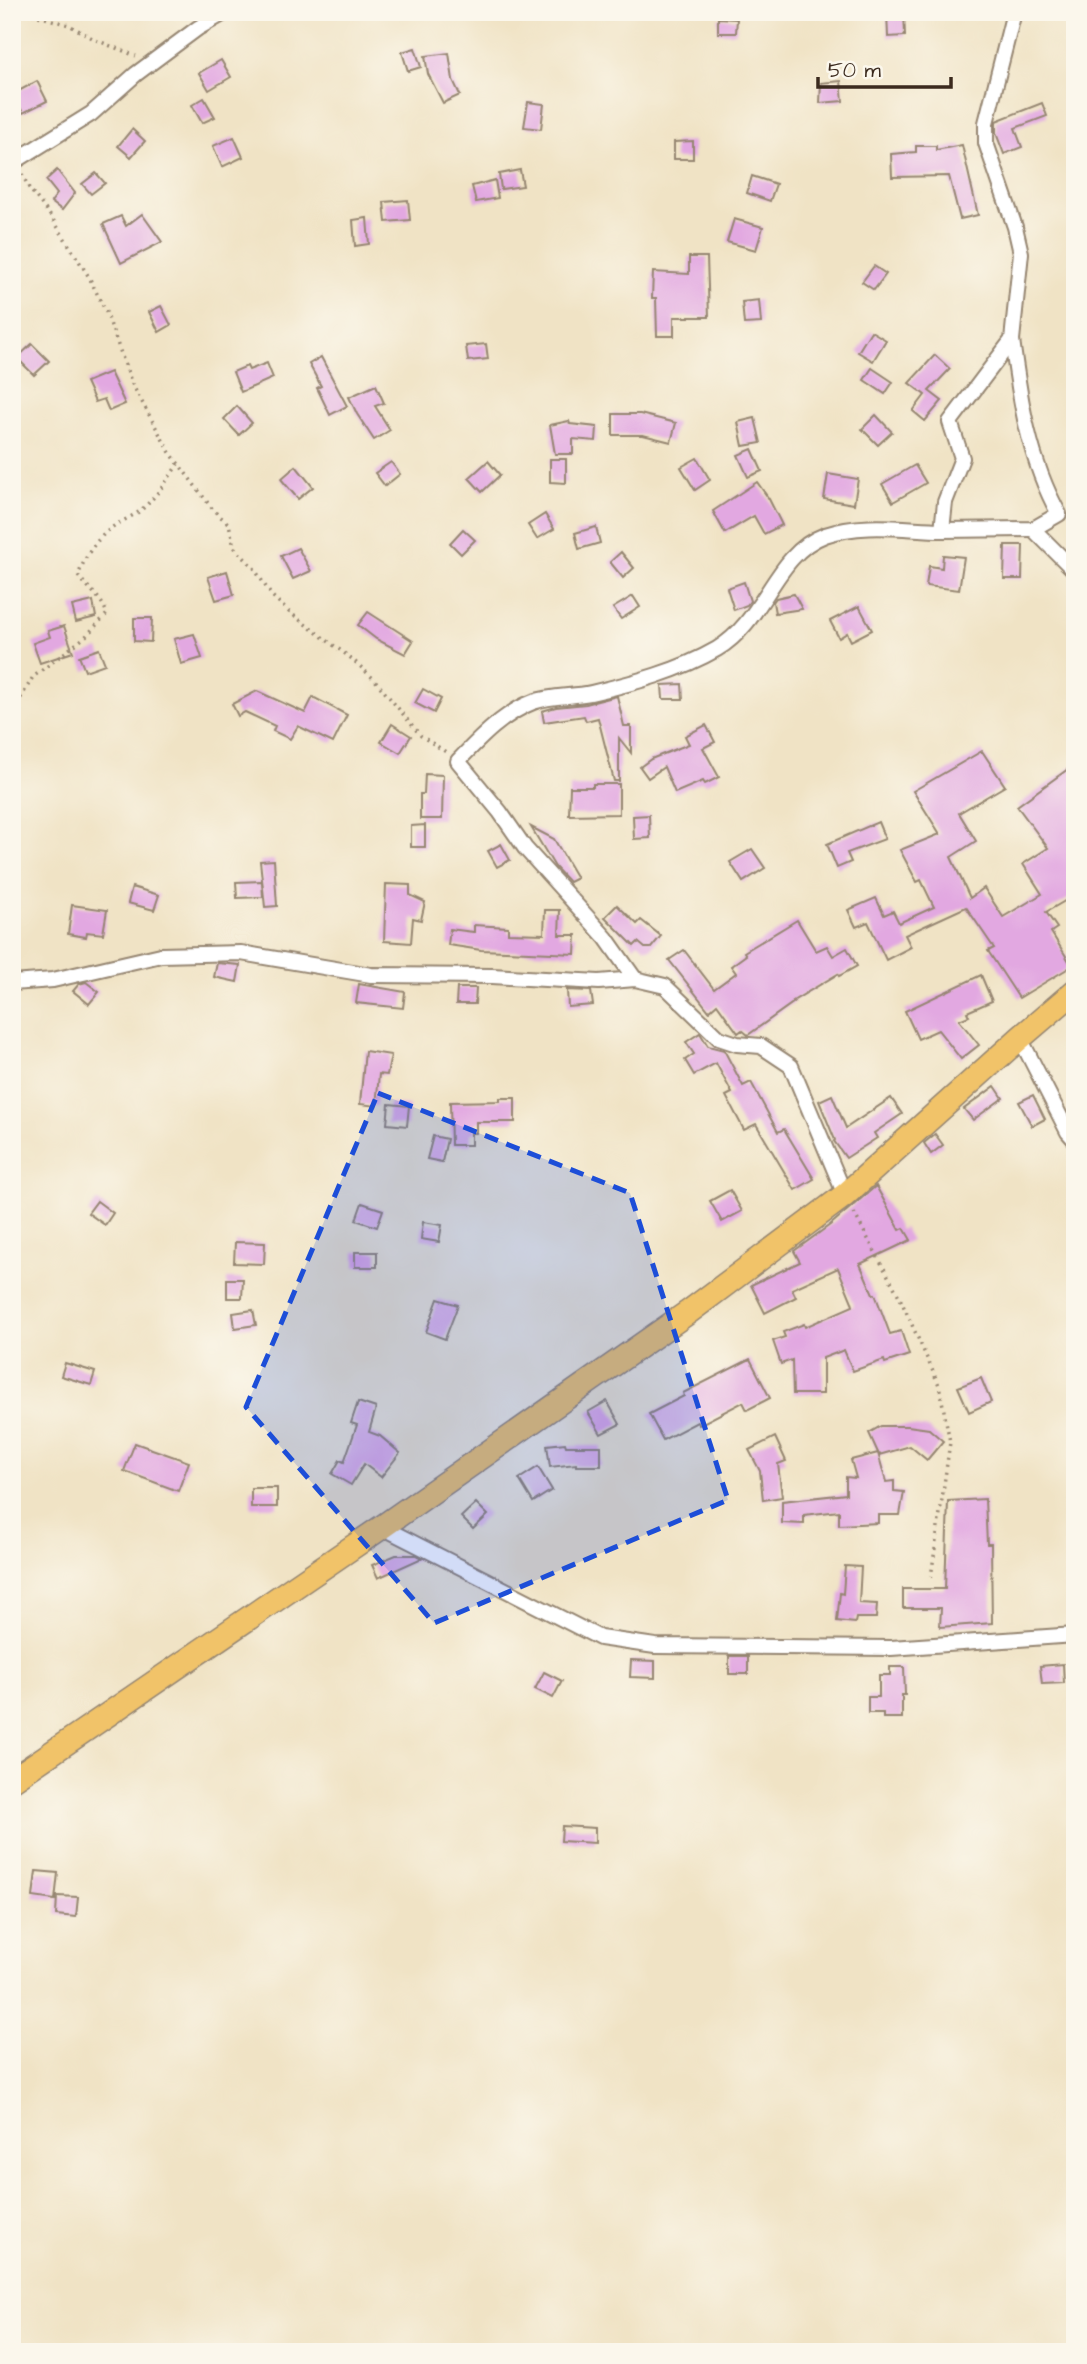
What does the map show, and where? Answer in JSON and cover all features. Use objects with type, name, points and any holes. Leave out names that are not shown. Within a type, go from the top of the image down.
[{"type":"main road","points":[[12,1780],[382,1527],[691,1311],[845,1195],[1075,991]]},
{"type":"street","points":[[14,162],[91,114],[198,28],[226,12]]},
{"type":"street","points":[[635,979],[606,938],[525,848],[500,811],[458,761],[505,716],[535,701],[590,693],[646,677],[689,664],[720,647],[746,625],[793,556],[822,536],[855,526],[942,530],[1033,529],[1059,514],[1047,492],[1032,452],[1019,394],[1012,340],[1021,253],[1015,227],[986,143],[986,123],[1014,12]]},
{"type":"street","points":[[942,530],[945,502],[962,458],[950,422],[1012,340]]},
{"type":"street","points":[[1033,529],[1075,571]]},
{"type":"street","points":[[12,983],[53,980],[161,954],[241,953],[371,975],[492,976],[599,982],[635,979],[665,986],[719,1038],[737,1044],[761,1046],[791,1066],[845,1195]]},
{"type":"street","points":[[1020,1038],[1068,1132],[1075,1140]]},
{"type":"street","points":[[382,1527],[600,1638],[655,1646],[891,1648],[1075,1635]]},
{"type":"path","points":[[25,12],[69,25],[96,40],[152,63]]},
{"type":"path","points":[[14,162],[89,277],[106,312],[132,384],[177,464],[214,511],[229,524],[234,547],[254,568],[271,595],[374,679],[421,736],[458,761]]},
{"type":"path","points":[[12,709],[33,677],[85,637],[107,614],[103,601],[89,590],[78,576],[83,562],[103,533],[138,512],[153,498],[177,464]]},
{"type":"path","points":[[845,1195],[899,1296],[939,1385],[950,1442],[931,1577]]},
{"type":"highlighted area","points":[[378,1093],[630,1193],[728,1500],[434,1623],[246,1407]]},
{"type":"building","points":[[887,12],[904,12],[905,36],[888,37]]},
{"type":"building","points":[[718,18],[737,19],[736,33],[718,33]]},
{"type":"building","points":[[415,48],[421,67],[408,71],[402,52]]},
{"type":"building","points":[[449,53],[453,80],[460,95],[443,103],[428,74],[425,56]]},
{"type":"building","points":[[221,60],[231,77],[209,90],[199,73]]},
{"type":"building","points":[[37,81],[47,101],[23,113],[13,94]]},
{"type":"building","points":[[841,81],[843,101],[820,103],[821,83]]},
{"type":"building","points":[[204,98],[215,117],[202,123],[192,105]]},
{"type":"building","points":[[528,102],[544,104],[541,129],[524,127]]},
{"type":"building","points":[[1042,103],[1047,116],[1015,128],[1022,147],[1004,154],[996,133],[996,121]]},
{"type":"building","points":[[132,129],[145,141],[131,157],[118,146]]},
{"type":"building","points":[[234,137],[243,157],[222,167],[213,146]]},
{"type":"building","points":[[693,141],[693,159],[674,159],[674,142]]},
{"type":"building","points":[[962,145],[978,215],[960,219],[949,176],[892,177],[891,154],[916,152],[916,146],[936,146],[936,150]]},
{"type":"building","points":[[57,170],[75,193],[62,210],[51,202],[57,194],[46,180]]},
{"type":"building","points":[[520,170],[523,186],[501,189],[499,174]]},
{"type":"building","points":[[96,173],[105,183],[91,194],[82,184]]},
{"type":"building","points":[[752,176],[776,184],[770,201],[747,193]]},
{"type":"building","points":[[495,180],[498,198],[476,202],[472,186]]},
{"type":"building","points":[[408,200],[410,220],[386,222],[384,202]]},
{"type":"building","points":[[142,214],[162,242],[121,263],[103,224],[121,216],[126,226]]},
{"type":"building","points":[[367,218],[369,244],[355,246],[353,220]]},
{"type":"building","points":[[734,219],[763,227],[756,250],[727,242]]},
{"type":"building","points":[[689,257],[707,257],[709,317],[674,317],[674,336],[657,336],[656,298],[652,298],[653,272],[689,274]]},
{"type":"building","points":[[874,266],[886,274],[874,290],[862,282]]},
{"type":"building","points":[[759,300],[761,323],[744,324],[742,302]]},
{"type":"building","points":[[161,306],[171,325],[159,332],[149,312]]},
{"type":"building","points":[[871,331],[886,340],[873,361],[858,352]]},
{"type":"building","points":[[32,344],[49,361],[34,375],[17,358]]},
{"type":"building","points":[[486,344],[488,359],[468,361],[466,346]]},
{"type":"building","points":[[935,355],[950,369],[929,391],[942,401],[925,421],[913,411],[925,395],[909,383]]},
{"type":"building","points":[[321,357],[347,406],[330,415],[317,388],[321,386],[309,364]]},
{"type":"building","points":[[267,363],[273,378],[241,392],[233,372],[247,366],[249,370]]},
{"type":"building","points":[[872,368],[893,382],[885,394],[864,380]]},
{"type":"building","points":[[110,372],[125,404],[109,411],[104,399],[95,402],[86,382]]},
{"type":"building","points":[[376,385],[384,403],[375,406],[390,430],[374,440],[349,397]]},
{"type":"building","points":[[237,406],[252,423],[239,435],[224,419]]},
{"type":"building","points":[[613,414],[640,414],[676,423],[671,442],[643,435],[613,435]]},
{"type":"building","points":[[876,415],[892,432],[878,445],[862,429]]},
{"type":"building","points":[[755,418],[761,443],[743,446],[738,422]]},
{"type":"building","points":[[569,421],[570,424],[597,427],[596,441],[573,439],[573,454],[555,454],[550,425]]},
{"type":"building","points":[[752,449],[762,471],[748,477],[738,455]]},
{"type":"building","points":[[697,458],[710,480],[695,490],[681,467]]},
{"type":"building","points":[[550,459],[566,459],[566,483],[550,482]]},
{"type":"building","points":[[488,461],[500,475],[482,492],[469,478]]},
{"type":"building","points":[[391,462],[400,474],[385,486],[375,473]]},
{"type":"building","points":[[915,465],[926,483],[893,502],[882,484]]},
{"type":"building","points":[[296,466],[313,487],[298,499],[281,479]]},
{"type":"building","points":[[828,474],[858,479],[854,504],[824,499]]},
{"type":"building","points":[[757,482],[782,525],[764,534],[754,516],[725,533],[713,511]]},
{"type":"building","points":[[545,514],[554,529],[537,539],[528,525]]},
{"type":"building","points":[[596,527],[600,543],[579,549],[575,533]]},
{"type":"building","points":[[463,529],[475,540],[461,554],[450,543]]},
{"type":"building","points":[[1005,545],[1023,545],[1022,579],[1004,579]]},
{"type":"building","points":[[298,548],[311,571],[293,579],[281,556]]},
{"type":"building","points":[[621,552],[634,568],[623,578],[610,562]]},
{"type":"building","points":[[943,555],[964,557],[959,590],[926,586],[929,566],[942,568]]},
{"type":"building","points":[[227,571],[234,595],[216,600],[208,577]]},
{"type":"building","points":[[744,582],[750,601],[734,610],[727,588]]},
{"type":"building","points":[[794,594],[802,609],[775,613],[773,602],[776,598]]},
{"type":"building","points":[[633,596],[640,607],[621,619],[613,608]]},
{"type":"building","points":[[93,601],[96,617],[76,622],[72,606]]},
{"type":"building","points":[[859,606],[872,630],[851,641],[847,633],[839,638],[830,621]]},
{"type":"building","points":[[368,612],[413,641],[405,654],[376,639],[358,625]]},
{"type":"building","points":[[134,618],[152,618],[151,642],[134,641]]},
{"type":"building","points":[[64,626],[73,652],[40,663],[33,643],[50,637],[48,631]]},
{"type":"building","points":[[194,634],[202,658],[181,664],[174,639]]},
{"type":"building","points":[[99,649],[105,664],[85,671],[79,656]]},
{"type":"building","points":[[682,684],[683,699],[663,699],[662,685]]},
{"type":"building","points":[[423,689],[441,699],[434,713],[415,703]]},
{"type":"building","points":[[257,691],[305,713],[313,697],[347,715],[333,743],[298,726],[290,739],[273,731],[275,726],[245,712],[238,716],[232,704]]},
{"type":"building","points":[[617,696],[624,726],[631,726],[631,753],[619,738],[619,781],[614,781],[598,718],[586,721],[584,716],[544,722],[542,711]]},
{"type":"building","points":[[392,724],[411,736],[400,753],[381,742]]},
{"type":"building","points":[[706,725],[715,742],[703,748],[719,777],[675,793],[664,767],[648,778],[640,767],[651,759],[689,744],[685,736]]},
{"type":"building","points":[[982,751],[1005,786],[959,813],[976,841],[951,857],[970,898],[984,888],[1003,917],[1042,894],[1023,864],[1048,848],[1017,806],[1075,764],[1075,895],[1046,912],[1057,928],[1051,932],[1072,966],[1019,998],[988,951],[994,948],[966,907],[905,935],[911,947],[886,960],[868,922],[856,927],[848,910],[876,898],[884,915],[893,911],[899,923],[934,907],[921,880],[917,882],[900,850],[940,834],[913,791]]},
{"type":"building","points":[[425,774],[443,775],[442,819],[420,819],[420,794],[424,794]]},
{"type":"building","points":[[593,784],[619,784],[619,814],[569,815],[570,787],[593,787]]},
{"type":"building","points":[[649,815],[650,838],[634,839],[633,816]]},
{"type":"building","points":[[878,822],[885,839],[847,853],[851,862],[837,868],[827,844]]},
{"type":"building","points":[[425,825],[425,847],[411,847],[411,826]]},
{"type":"building","points":[[531,827],[554,839],[577,878],[569,882],[555,867]]},
{"type":"building","points":[[501,844],[510,860],[497,867],[488,851]]},
{"type":"building","points":[[752,849],[765,868],[743,882],[730,862]]},
{"type":"building","points":[[274,860],[277,906],[265,907],[260,861]]},
{"type":"building","points":[[262,881],[263,897],[237,898],[236,882]]},
{"type":"building","points":[[386,884],[410,885],[410,895],[425,902],[421,920],[413,918],[411,943],[384,941]]},
{"type":"building","points":[[132,887],[159,895],[154,910],[128,903]]},
{"type":"building","points":[[72,905],[107,910],[103,934],[87,932],[86,937],[68,934]]},
{"type":"building","points":[[617,905],[637,924],[641,920],[661,936],[651,948],[645,948],[638,942],[634,946],[605,917]]},
{"type":"building","points":[[545,910],[560,910],[559,935],[576,935],[575,954],[481,950],[448,945],[450,929],[474,932],[474,925],[508,927],[508,933],[544,934]]},
{"type":"building","points":[[797,920],[816,951],[827,946],[833,956],[847,948],[857,966],[793,1001],[748,1035],[742,1030],[738,1033],[717,1004],[709,1011],[669,960],[684,950],[714,989],[736,973],[731,966],[746,955],[744,952]]},
{"type":"building","points":[[217,963],[240,965],[237,982],[214,977]]},
{"type":"building","points":[[981,975],[992,1001],[967,1012],[969,1016],[959,1020],[979,1045],[961,1059],[938,1030],[918,1039],[905,1011]]},
{"type":"building","points":[[86,982],[99,992],[89,1004],[73,991],[79,984]]},
{"type":"building","points":[[359,984],[405,992],[403,1008],[356,1003]]},
{"type":"building","points":[[457,988],[476,988],[475,1004],[456,1004]]},
{"type":"building","points":[[567,990],[591,991],[593,1005],[568,1007]]},
{"type":"building","points":[[700,1033],[708,1046],[724,1050],[743,1086],[751,1082],[778,1132],[784,1129],[814,1179],[795,1190],[756,1124],[744,1130],[726,1096],[732,1093],[716,1063],[694,1075],[685,1060],[694,1054],[686,1042]]},
{"type":"building","points":[[365,1051],[391,1055],[387,1075],[379,1074],[376,1106],[360,1104]]},
{"type":"building","points":[[995,1086],[1003,1098],[973,1120],[964,1109]]},
{"type":"building","points":[[832,1095],[846,1128],[891,1098],[902,1114],[874,1133],[877,1138],[846,1158],[834,1141],[819,1101]]},
{"type":"building","points":[[1033,1095],[1045,1119],[1032,1126],[1019,1102]]},
{"type":"building","points":[[500,1098],[515,1098],[515,1122],[476,1122],[476,1133],[471,1133],[471,1145],[451,1145],[450,1102],[500,1101]]},
{"type":"building","points":[[389,1104],[409,1106],[407,1126],[387,1124]]},
{"type":"building","points":[[935,1134],[943,1145],[931,1154],[924,1143]]},
{"type":"building","points":[[433,1136],[447,1139],[442,1162],[427,1159]]},
{"type":"building","points":[[876,1186],[900,1230],[904,1228],[911,1240],[860,1264],[890,1334],[901,1331],[909,1355],[853,1371],[844,1350],[823,1358],[823,1394],[793,1394],[792,1360],[781,1364],[773,1341],[785,1337],[783,1332],[804,1324],[805,1327],[853,1306],[852,1302],[838,1268],[792,1289],[796,1297],[765,1313],[751,1285],[800,1262],[794,1251]]},
{"type":"building","points":[[730,1190],[742,1211],[722,1222],[710,1201]]},
{"type":"building","points":[[97,1201],[113,1213],[105,1225],[88,1213]]},
{"type":"building","points":[[362,1203],[383,1210],[377,1227],[356,1220]]},
{"type":"building","points":[[423,1222],[442,1225],[439,1242],[421,1239]]},
{"type":"building","points":[[235,1242],[265,1243],[264,1264],[234,1263]]},
{"type":"building","points":[[355,1252],[377,1252],[377,1267],[355,1267]]},
{"type":"building","points":[[227,1279],[243,1279],[242,1298],[227,1298]]},
{"type":"building","points":[[438,1299],[458,1305],[445,1339],[426,1332]]},
{"type":"building","points":[[253,1310],[256,1325],[235,1328],[233,1313]]},
{"type":"building","points":[[750,1359],[770,1398],[747,1410],[743,1402],[663,1440],[649,1414],[684,1396],[683,1393]]},
{"type":"building","points":[[65,1363],[95,1372],[91,1385],[61,1376]]},
{"type":"building","points":[[981,1378],[991,1402],[969,1412],[958,1387]]},
{"type":"building","points":[[607,1401],[620,1424],[601,1434],[588,1412]]},
{"type":"building","points":[[358,1402],[376,1408],[369,1432],[380,1436],[400,1453],[381,1477],[364,1464],[351,1485],[332,1474],[340,1460],[344,1462],[357,1425],[351,1423]]},
{"type":"building","points":[[881,1426],[929,1429],[943,1441],[927,1460],[910,1446],[879,1455],[869,1433]]},
{"type":"building","points":[[775,1437],[786,1461],[778,1464],[782,1497],[763,1500],[760,1471],[749,1450]]},
{"type":"building","points":[[135,1443],[189,1462],[178,1491],[124,1471]]},
{"type":"building","points":[[565,1443],[566,1446],[601,1446],[601,1466],[576,1464],[550,1467],[547,1445]]},
{"type":"building","points":[[878,1453],[886,1482],[894,1481],[894,1491],[904,1492],[900,1515],[878,1515],[878,1523],[839,1525],[839,1511],[804,1515],[804,1524],[782,1523],[782,1501],[846,1494],[846,1477],[856,1478],[851,1460]]},
{"type":"building","points":[[538,1467],[552,1490],[533,1502],[519,1479]]},
{"type":"building","points":[[251,1488],[277,1488],[277,1507],[251,1507]]},
{"type":"building","points":[[985,1499],[987,1544],[991,1544],[992,1623],[940,1627],[941,1608],[903,1608],[903,1589],[945,1589],[948,1501]]},
{"type":"building","points":[[476,1503],[488,1515],[473,1529],[461,1517]]},
{"type":"building","points":[[396,1555],[416,1555],[422,1558],[378,1578],[372,1565]]},
{"type":"building","points":[[845,1566],[861,1567],[859,1603],[877,1604],[876,1618],[856,1618],[855,1623],[837,1621]]},
{"type":"building","points":[[729,1656],[748,1656],[748,1674],[729,1674]]},
{"type":"building","points":[[631,1660],[655,1661],[655,1678],[630,1677]]},
{"type":"building","points":[[1063,1664],[1064,1683],[1042,1684],[1040,1666]]},
{"type":"building","points":[[890,1667],[904,1667],[902,1718],[883,1718],[883,1713],[868,1713],[868,1697],[879,1697],[879,1675],[890,1675]]},
{"type":"building","points":[[544,1672],[562,1681],[553,1698],[535,1689]]},
{"type":"building","points":[[562,1826],[595,1828],[595,1843],[561,1841]]},
{"type":"building","points":[[36,1871],[58,1873],[55,1900],[33,1897]]},
{"type":"building","points":[[57,1896],[78,1897],[76,1917],[56,1915]]}]
